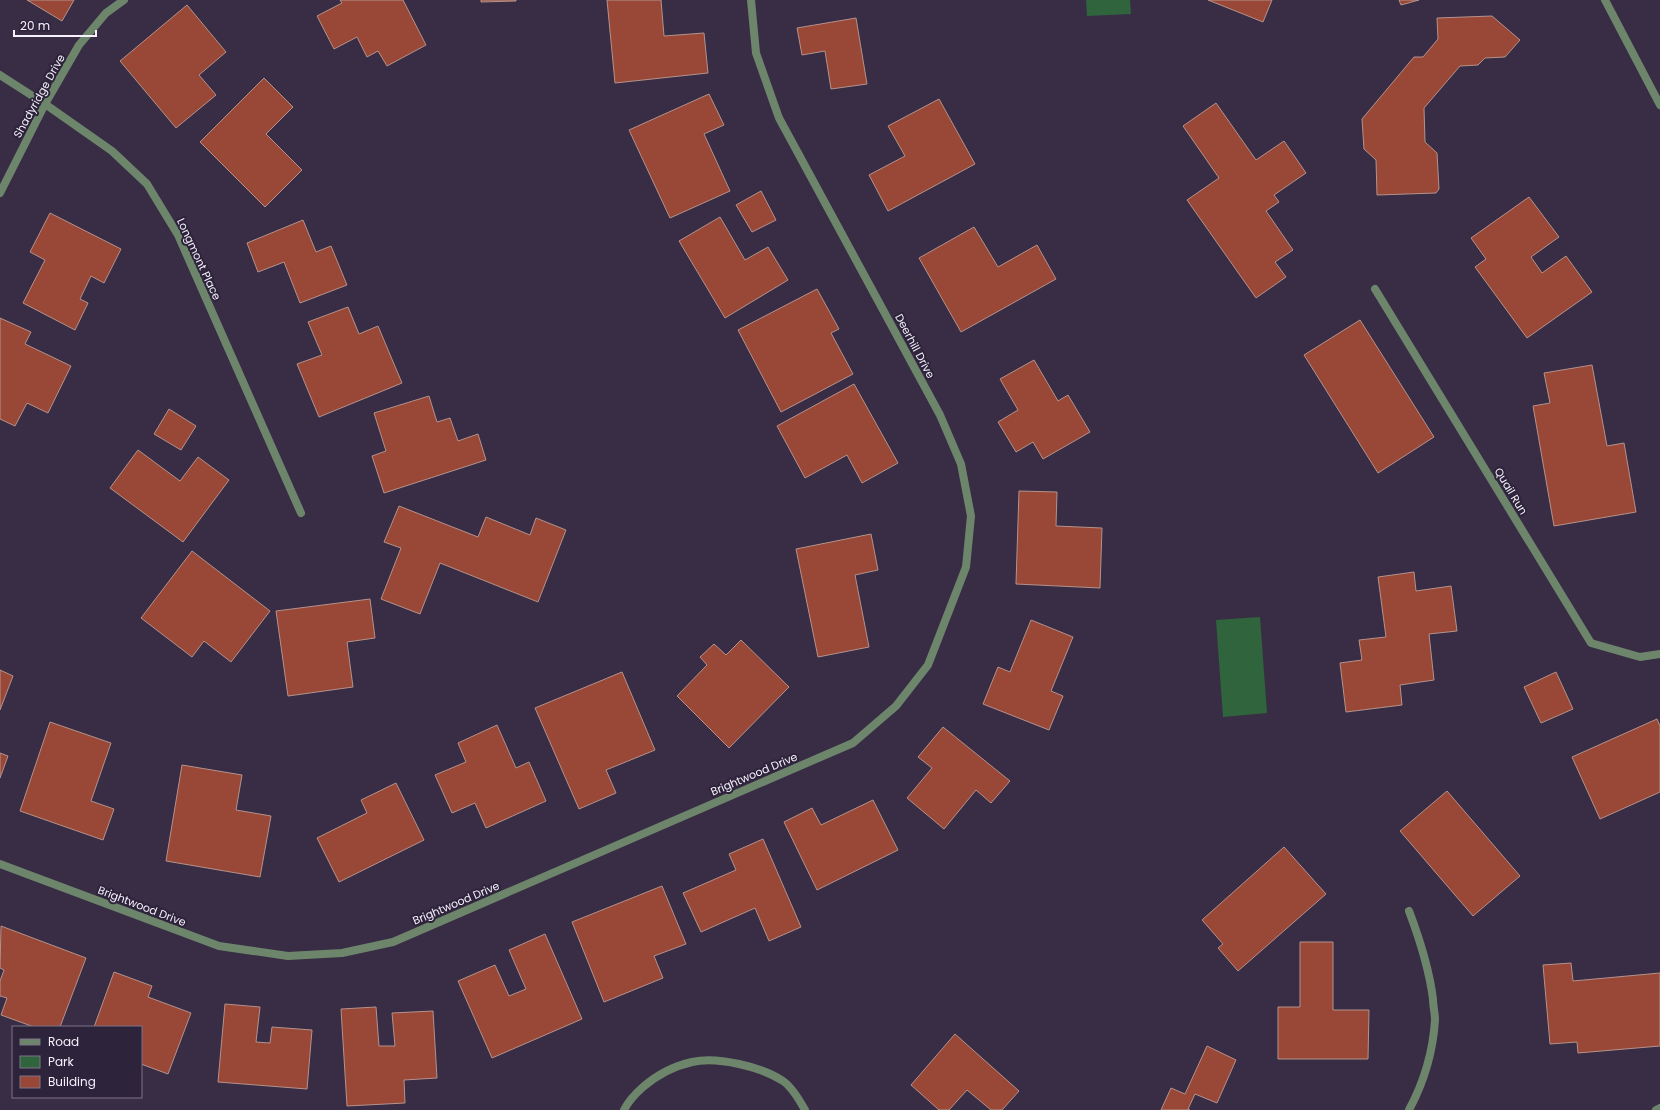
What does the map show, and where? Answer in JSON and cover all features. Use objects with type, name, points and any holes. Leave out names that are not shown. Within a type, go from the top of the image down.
[{"type":"street","name":"Shadyridge Drive","points":[[0,193],[45,104],[79,45],[106,13],[124,0]]},
{"type":"street","name":"Deerhill Drive","points":[[751,0],[756,53],[779,118],[940,415],[961,464],[971,516],[966,567],[928,665],[896,706]]},
{"type":"street","points":[[1605,0],[1660,105]]},
{"type":"street","name":"Longmont Place","points":[[0,75],[45,104],[112,151],[147,184],[178,235],[301,513]]},
{"type":"street","name":"Quail Run","points":[[1375,289],[1591,644],[1640,658],[1660,654]]},
{"type":"street","name":"Brightwood Drive","points":[[0,864],[219,946],[288,956],[342,953],[393,942],[852,744],[896,706]]},
{"type":"street","points":[[1409,911],[1423,947],[1431,985],[1435,1018],[1431,1056],[1421,1085],[1409,1110]]},
{"type":"street","points":[[624,1110],[629,1100],[652,1079],[671,1069],[693,1062],[724,1061],[755,1067],[784,1082],[800,1101],[805,1110]]},
{"type":"street","points":[[1656,1110],[1660,1108]]},
{"type":"green space","points":[[1086,0],[1130,0],[1131,14],[1087,16]]},
{"type":"green space","points":[[1260,617],[1267,713],[1223,717],[1216,620]]},
{"type":"building","points":[[27,0],[74,0],[62,21]]},
{"type":"building","points":[[340,0],[403,0],[426,45],[387,66],[378,51],[367,57],[357,37],[334,49],[317,16],[342,3]]},
{"type":"building","points":[[481,0],[516,0],[516,1],[481,2]]},
{"type":"building","points":[[607,0],[661,0],[664,36],[704,33],[708,73],[615,83]]},
{"type":"building","points":[[1208,0],[1272,0],[1263,22]]},
{"type":"building","points":[[1399,0],[1419,0],[1401,5]]},
{"type":"building","points":[[187,5],[226,52],[199,75],[216,95],[176,128],[120,61]]},
{"type":"building","points":[[1492,16],[1520,40],[1505,57],[1485,58],[1478,65],[1460,66],[1424,108],[1425,142],[1437,153],[1439,189],[1436,193],[1377,195],[1376,160],[1364,149],[1362,119],[1414,57],[1423,57],[1438,39],[1437,18]]},
{"type":"building","points":[[856,18],[867,84],[831,89],[825,51],[802,55],[797,28]]},
{"type":"building","points":[[264,78],[293,107],[266,134],[302,170],[265,207],[200,142]]},
{"type":"building","points":[[709,94],[724,125],[704,134],[730,191],[670,218],[629,130]]},
{"type":"building","points":[[939,99],[975,164],[888,211],[869,175],[905,156],[888,126]]},
{"type":"building","points":[[1216,103],[1256,160],[1284,141],[1306,173],[1274,195],[1279,202],[1266,211],[1293,250],[1275,262],[1286,277],[1256,298],[1187,200],[1219,178],[1183,126]]},
{"type":"building","points":[[761,191],[776,220],[752,232],[736,205]]},
{"type":"building","points":[[1529,197],[1559,237],[1531,257],[1542,273],[1566,256],[1592,292],[1527,338],[1475,267],[1486,259],[1471,238]]},
{"type":"building","points":[[50,213],[121,249],[104,283],[91,276],[80,299],[88,303],[75,330],[23,303],[45,260],[30,252]]},
{"type":"building","points":[[720,217],[745,260],[768,247],[788,280],[725,318],[679,241]]},
{"type":"building","points":[[303,220],[316,252],[331,246],[347,285],[300,303],[284,262],[258,272],[247,243]]},
{"type":"building","points":[[974,227],[998,267],[1037,245],[1056,279],[961,332],[919,258]]},
{"type":"building","points":[[817,289],[839,329],[831,333],[853,374],[781,412],[738,330]]},
{"type":"building","points":[[348,307],[359,334],[378,326],[402,383],[319,417],[297,364],[322,355],[308,322]]},
{"type":"building","points":[[0,318],[31,332],[25,344],[71,366],[48,413],[27,403],[15,426],[0,419]]},
{"type":"building","points":[[1360,320],[1434,437],[1378,473],[1304,355]]},
{"type":"building","points":[[1034,360],[1058,401],[1068,395],[1090,432],[1043,459],[1033,442],[1016,452],[998,422],[1018,410],[1000,379]]},
{"type":"building","points":[[1592,365],[1607,446],[1624,443],[1636,512],[1554,526],[1533,406],[1550,403],[1544,373]]},
{"type":"building","points":[[854,384],[898,463],[862,483],[847,455],[805,478],[777,426]]},
{"type":"building","points":[[429,396],[437,422],[450,418],[458,441],[478,434],[486,460],[384,493],[372,456],[386,451],[374,413]]},
{"type":"building","points":[[169,409],[196,426],[181,450],[154,434]]},
{"type":"building","points":[[138,450],[180,481],[198,457],[229,480],[183,542],[110,488]]},
{"type":"building","points":[[1019,491],[1057,492],[1056,526],[1102,528],[1100,588],[1016,584]]},
{"type":"building","points":[[399,506],[478,537],[486,517],[530,535],[536,518],[566,530],[538,602],[440,563],[420,614],[381,599],[401,548],[384,542]]},
{"type":"building","points":[[871,534],[878,570],[855,575],[869,647],[818,657],[796,549]]},
{"type":"building","points":[[192,551],[270,611],[231,662],[204,641],[192,657],[141,618]]},
{"type":"building","points":[[1414,572],[1416,591],[1451,586],[1457,631],[1429,634],[1434,680],[1400,685],[1402,705],[1346,712],[1340,663],[1362,660],[1359,640],[1386,637],[1378,577]]},
{"type":"building","points":[[370,599],[375,638],[347,642],[353,687],[288,696],[276,611]]},
{"type":"building","points":[[1031,620],[1073,637],[1051,691],[1063,696],[1049,730],[983,704],[998,667],[1010,672]]},
{"type":"building","points":[[741,640],[789,687],[729,748],[677,696],[707,665],[700,657],[714,644],[726,655]]},
{"type":"building","points":[[0,670],[13,676],[0,710]]},
{"type":"building","points":[[622,672],[655,750],[606,770],[616,793],[579,809],[535,708]]},
{"type":"building","points":[[1556,672],[1573,709],[1541,723],[1524,687]]},
{"type":"building","points":[[1657,719],[1660,726],[1660,792],[1600,819],[1572,757]]},
{"type":"building","points":[[50,722],[111,743],[91,801],[114,809],[103,840],[20,811]]},
{"type":"building","points":[[497,725],[516,768],[529,762],[546,801],[486,828],[475,803],[452,813],[435,775],[466,762],[458,743]]},
{"type":"building","points":[[943,727],[1010,781],[991,803],[976,790],[944,829],[907,798],[932,768],[918,757]]},
{"type":"building","points":[[0,753],[8,756],[0,778]]},
{"type":"building","points":[[182,765],[242,775],[236,810],[271,816],[260,877],[166,861]]},
{"type":"building","points":[[396,783],[424,840],[339,882],[317,838],[367,813],[361,800]]},
{"type":"building","points":[[1447,791],[1520,876],[1473,916],[1400,831]]},
{"type":"building","points":[[873,800],[898,850],[817,890],[784,822],[812,808],[821,825]]},
{"type":"building","points":[[763,839],[801,927],[769,941],[755,908],[701,932],[683,893],[736,870],[729,854]]},
{"type":"building","points":[[1284,847],[1326,894],[1238,971],[1218,948],[1223,944],[1202,920]]},
{"type":"building","points":[[662,886],[686,944],[654,956],[663,978],[604,1002],[572,922]]},
{"type":"building","points":[[1,926],[86,958],[60,1026],[31,1026],[1,1015],[7,998],[0,996],[0,981],[4,970],[0,968]]},
{"type":"building","points":[[545,934],[582,1019],[492,1058],[458,981],[495,965],[509,996],[526,989],[509,950]]},
{"type":"building","points":[[1300,942],[1333,942],[1333,1010],[1369,1010],[1368,1059],[1278,1059],[1278,1007],[1300,1007]]},
{"type":"building","points":[[1571,963],[1573,981],[1660,973],[1660,1046],[1578,1053],[1577,1042],[1550,1044],[1543,965]]},
{"type":"building","points":[[114,972],[152,986],[148,997],[191,1013],[168,1074],[142,1064],[142,1026],[94,1026]]},
{"type":"building","points":[[225,1004],[260,1007],[256,1042],[270,1043],[272,1027],[312,1030],[307,1089],[218,1082]]},
{"type":"building","points":[[376,1007],[379,1046],[395,1046],[392,1013],[433,1011],[437,1078],[404,1080],[405,1103],[347,1106],[341,1009]]},
{"type":"building","points":[[955,1034],[1019,1091],[1002,1110],[991,1110],[967,1090],[949,1110],[939,1110],[911,1085]]},
{"type":"building","points":[[1207,1046],[1236,1060],[1217,1103],[1195,1094],[1188,1109],[1190,1110],[1161,1110],[1171,1088],[1185,1094]]}]
